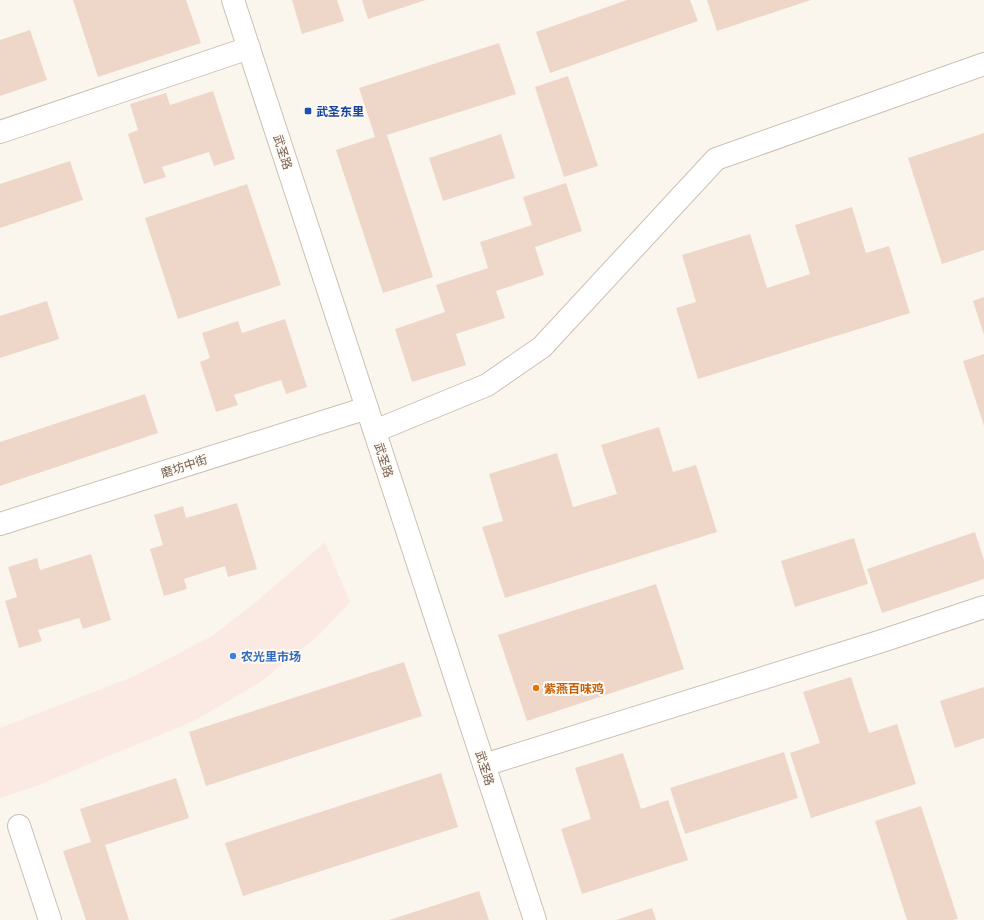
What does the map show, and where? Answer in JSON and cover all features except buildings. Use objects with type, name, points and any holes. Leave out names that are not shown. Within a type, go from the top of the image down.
[{"type":"street","name":"武圣路","points":[[233,0],[535,920]]},
{"type":"street","points":[[0,132],[249,48]]},
{"type":"street","points":[[375,431],[487,386],[542,347],[716,159],[984,64]]},
{"type":"street","name":"磨坊中街","points":[[0,524],[367,408]]},
{"type":"street","points":[[484,765],[882,642],[984,607]]},
{"type":"street","points":[[19,826],[50,920]]},
{"type":"shaded area","name":"农光里市场","points":[[325,542],[350,602],[319,635],[259,683],[194,721],[36,786],[0,798],[0,728],[135,676],[212,636],[256,602]]},
{"type":"place","name":"武圣东里","points":[[308,111]]},
{"type":"place","name":"农光里市场","points":[[233,656]]},
{"type":"place","name":"紫燕百味鸡","points":[[536,688]]}]
